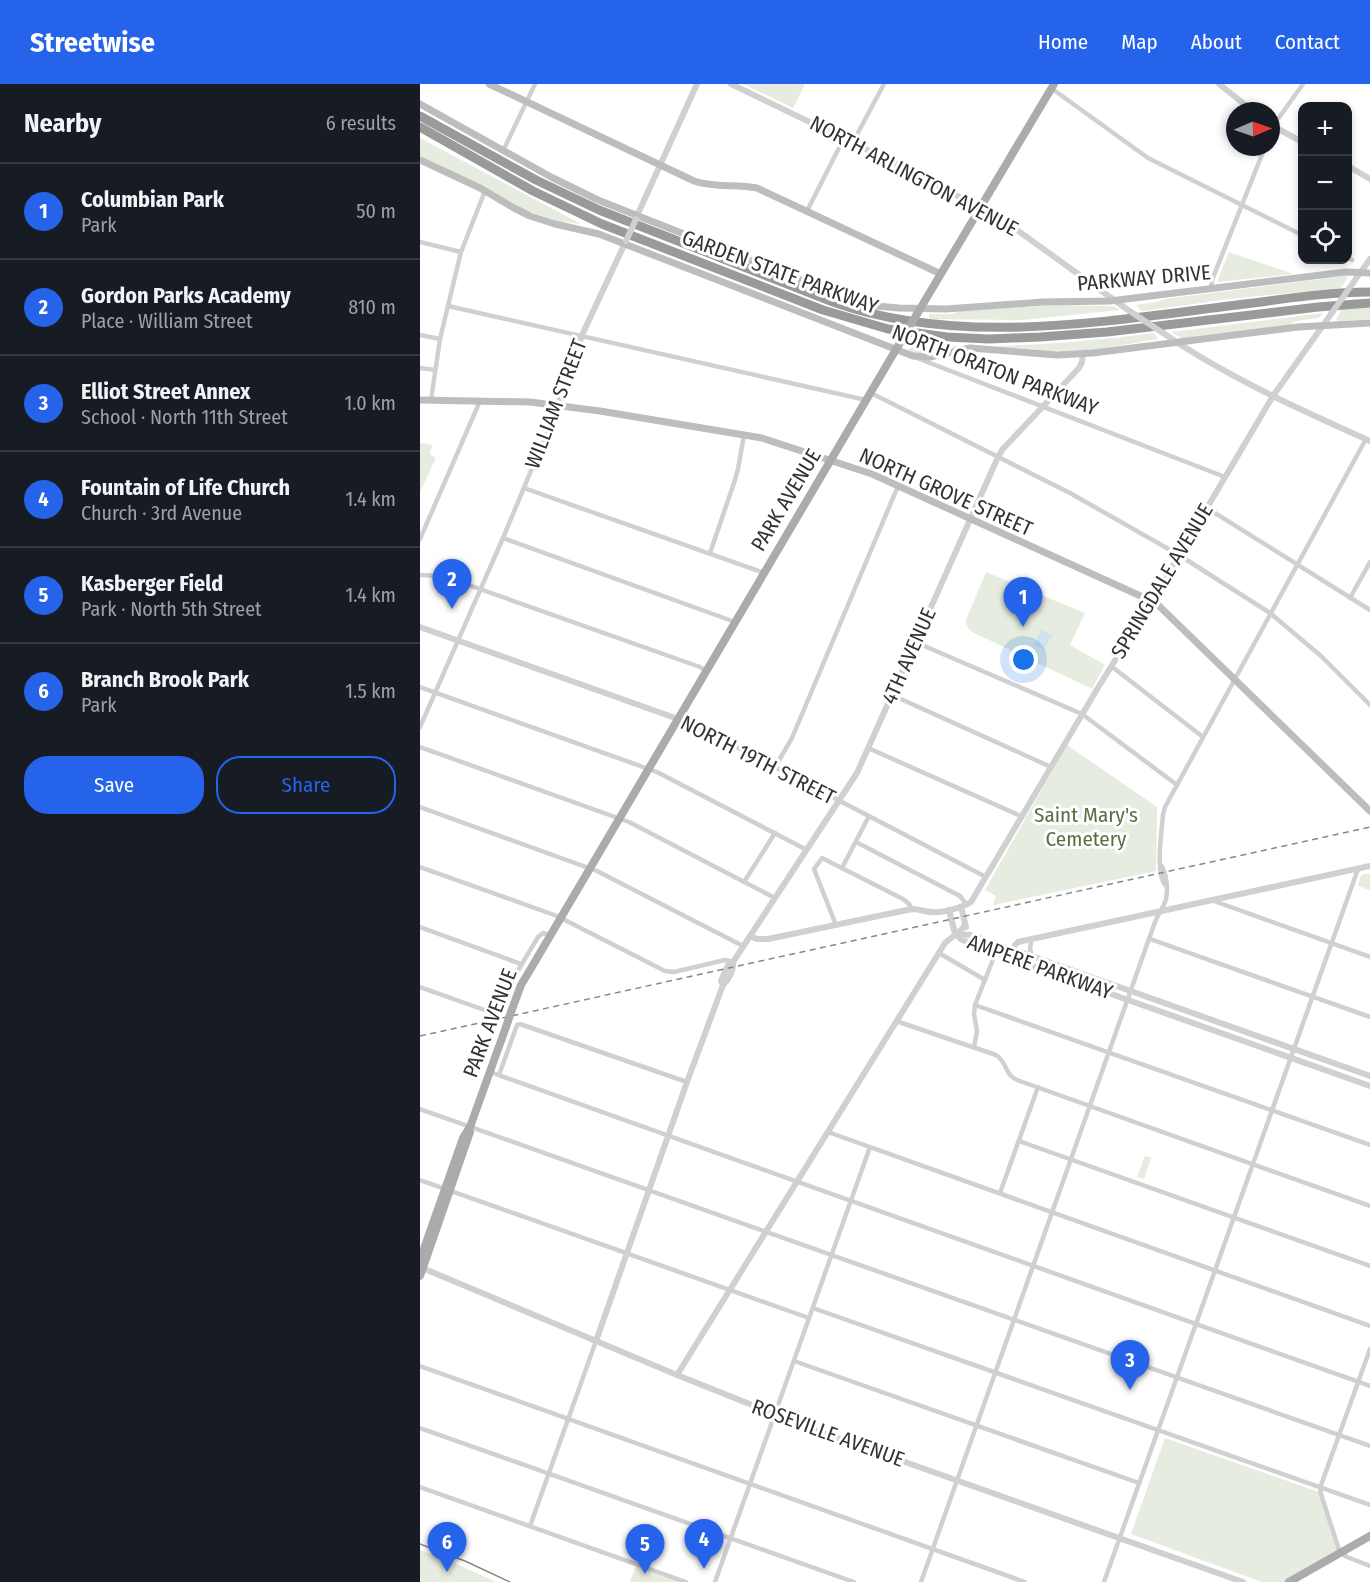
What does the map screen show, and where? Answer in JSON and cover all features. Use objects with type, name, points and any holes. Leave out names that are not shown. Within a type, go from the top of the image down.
[{"type":"highway","name":"GARDEN STATE PARKWAY","points":[[420,117],[536,180],[606,213],[833,302],[906,322],[962,327],[1048,325],[1110,320],[1324,294],[1370,292]]},
{"type":"highway","name":"GARDEN STATE PARKWAY","points":[[420,127],[533,191],[602,224],[823,310],[897,331],[930,336],[972,338],[1057,336],[1318,306],[1370,303]]},
{"type":"main road","points":[[489,84],[699,183],[757,188],[941,274]]},
{"type":"main road","name":"PARK AVENUE","points":[[421,1268],[523,981],[1052,86]]},
{"type":"main road","name":"NORTH ORATON PARKWAY","points":[[420,104],[566,185],[636,217],[844,297],[882,307],[919,311]]},
{"type":"main road","name":"NORTH ORATON PARKWAY","points":[[420,160],[537,219],[594,232],[625,242],[909,355]]},
{"type":"main road","name":"PARKWAY DRIVE","points":[[919,311],[1042,302],[1115,301],[1340,273],[1370,273]]},
{"type":"main road","points":[[909,355],[930,357],[970,348],[1057,355],[1083,354],[1323,325],[1370,323]]},
{"type":"main road","name":"NORTH GROVE STREET","points":[[420,400],[530,402],[600,411],[762,438],[872,474],[1161,607],[1370,811]]},
{"type":"main road","points":[[1288,1582],[1370,1536]]},
{"type":"street","points":[[503,151],[535,84]]},
{"type":"street","name":"WILLIAM STREET","points":[[420,727],[558,406],[582,335],[697,84]]},
{"type":"street","name":"NORTH ARLINGTON AVENUE","points":[[731,84],[853,142],[980,207],[1020,231],[1115,301],[1199,357],[1273,396],[1368,440]]},
{"type":"street","points":[[853,142],[884,84]]},
{"type":"street","points":[[1219,84],[1242,102]]},
{"type":"street","points":[[1280,116],[1303,84]]},
{"type":"street","points":[[1052,86],[1148,158],[1298,233]]},
{"type":"street","points":[[1280,131],[1298,140]]},
{"type":"street","points":[[807,211],[844,138]]},
{"type":"street","points":[[1211,289],[1211,282],[1261,156]]},
{"type":"street","points":[[1352,169],[1370,179]]},
{"type":"street","points":[[431,400],[440,339],[461,252],[485,191]]},
{"type":"street","points":[[420,242],[461,252]]},
{"type":"street","name":"SPRINGDALE AVENUE","points":[[964,906],[973,900],[1273,396],[1370,259]]},
{"type":"street","points":[[448,306],[866,400]]},
{"type":"street","points":[[420,335],[440,339]]},
{"type":"street","name":"4TH AVENUE","points":[[596,1341],[687,1082],[733,962],[857,774],[969,519],[1002,450],[1079,368],[1083,354]]},
{"type":"street","name":"NORTH ORATON PARKWAY","points":[[909,355],[1225,477]]},
{"type":"street","points":[[420,368],[435,370]]},
{"type":"street","points":[[871,393],[1073,495],[1179,555],[1270,614],[1321,656],[1370,705]]},
{"type":"street","points":[[420,538],[480,401]]},
{"type":"street","points":[[710,554],[734,483],[744,435]]},
{"type":"street","points":[[921,1582],[1131,991],[1166,899],[1166,881],[1161,865],[1163,810],[1368,440]]},
{"type":"street","points":[[775,767],[792,738],[898,486]]},
{"type":"street","points":[[524,488],[764,573]]},
{"type":"street","points":[[1207,508],[1370,610]]},
{"type":"street","points":[[503,538],[735,622]]},
{"type":"street","points":[[1350,598],[1370,562]]},
{"type":"street","points":[[420,575],[441,575],[706,671]]},
{"type":"street","name":"NORTH 19TH STREET","points":[[420,627],[696,726],[986,877]]},
{"type":"street","points":[[915,642],[1082,714],[1177,785]]},
{"type":"street","points":[[1111,666],[1203,737]]},
{"type":"street","points":[[420,687],[660,773],[807,850]]},
{"type":"street","points":[[892,695],[1051,767]]},
{"type":"street","points":[[420,747],[619,818],[775,898]]},
{"type":"street","points":[[868,748],[1021,816]]},
{"type":"street","points":[[420,807],[590,868],[743,946]]},
{"type":"street","points":[[842,868],[869,816]]},
{"type":"street","points":[[744,882],[775,833]]},
{"type":"street","points":[[856,842],[960,896],[964,906],[965,925],[971,935]]},
{"type":"street","points":[[836,925],[814,869],[822,858],[905,900],[912,909]]},
{"type":"street","points":[[1010,958],[1017,942],[1370,866]]},
{"type":"street","points":[[420,867],[560,918],[668,972],[725,960],[733,962]]},
{"type":"street","points":[[1104,1582],[1358,868]]},
{"type":"street","points":[[1212,900],[1370,957]]},
{"type":"street","points":[[750,936],[757,939],[768,939],[912,909],[934,912],[964,906]]},
{"type":"street","points":[[949,910],[955,934]]},
{"type":"street","points":[[677,1375],[947,940],[965,925]]},
{"type":"street","points":[[420,927],[522,964]]},
{"type":"street","name":"PARK AVENUE","points":[[420,987],[493,1013],[500,1013],[513,979],[539,935],[545,933],[550,935]]},
{"type":"street","name":"AMPERE PARKWAY","points":[[955,934],[971,935],[1370,1076]]},
{"type":"street","name":"AMPERE PARKWAY","points":[[955,934],[962,940],[1010,958],[1370,1086]]},
{"type":"street","points":[[1013,950],[1038,938]]},
{"type":"street","points":[[1150,939],[1370,1017]]},
{"type":"street","points":[[1030,943],[1032,956]]},
{"type":"street","points":[[974,1047],[977,1031],[975,1005],[996,952]]},
{"type":"street","points":[[939,953],[985,981]]},
{"type":"street","points":[[975,1005],[1370,1145]]},
{"type":"street","points":[[896,1021],[993,1054],[1001,1058],[1011,1077],[1038,1088],[1370,1206]]},
{"type":"street","points":[[499,1075],[520,1024],[687,1082]]},
{"type":"street","points":[[490,1072],[1370,1386]]},
{"type":"street","points":[[1000,1193],[1038,1088]]},
{"type":"street","points":[[420,1109],[1370,1446]]},
{"type":"street","points":[[828,1132],[1370,1326]]},
{"type":"street","points":[[1019,1140],[1370,1266]]},
{"type":"street","points":[[715,1582],[870,1147]]},
{"type":"street","points":[[420,1180],[809,1318]]},
{"type":"street","name":"ROSEVILLE AVENUE","points":[[421,1268],[775,1415],[1243,1582]]},
{"type":"street","points":[[813,1308],[1370,1505]]},
{"type":"street","points":[[530,1527],[596,1341]]},
{"type":"street","points":[[1370,1349],[1320,1487],[1340,1553],[1370,1566]]},
{"type":"street","points":[[794,1360],[1139,1483]]},
{"type":"street","points":[[420,1366],[1025,1582]]},
{"type":"street","points":[[420,1428],[854,1582]]},
{"type":"street","points":[[420,1487],[686,1582]]},
{"type":"green space","points":[[743,84],[805,84],[793,108]]},
{"type":"green space","points":[[420,138],[581,224],[557,221],[522,209],[494,192],[420,158]]},
{"type":"green space","points":[[1229,252],[1293,274],[1217,282]]},
{"type":"green space","points":[[1348,277],[1341,288],[1230,299],[1142,311],[1136,305],[1165,299]]},
{"type":"green space","points":[[1056,305],[1113,306],[1120,310],[1023,320],[929,319],[929,314]]},
{"type":"green space","points":[[1370,307],[1370,319],[1339,321],[1336,319],[1342,309]]},
{"type":"green space","points":[[1323,313],[1319,318],[1296,321],[1290,325],[1183,339],[1171,332]]},
{"type":"green space","points":[[1154,333],[1158,339],[1093,350],[1049,351],[994,346],[1074,342]]},
{"type":"green space","points":[[913,342],[960,346],[917,355],[909,350]]},
{"type":"green space","points":[[420,443],[432,445],[430,454],[436,458],[420,492]]},
{"type":"green space","points":[[986,572],[1085,613],[1070,645],[1105,665],[1092,689],[970,631],[966,620]]},
{"type":"green space","name":"Saint Mary's Cemetery","points":[[1067,745],[1157,807],[1156,871],[993,905],[996,896],[985,890]]},
{"type":"green space","points":[[1370,873],[1370,890],[1358,886],[1361,875]]},
{"type":"green space","points":[[1145,1156],[1151,1158],[1144,1179],[1137,1177]]},
{"type":"green space","points":[[1165,1438],[1319,1492],[1337,1552],[1288,1582],[1262,1582],[1131,1534]]},
{"type":"green space","points":[[420,1550],[452,1562],[496,1582],[420,1582]]},
{"type":"green space","points":[[636,1565],[680,1582],[630,1582]]},
{"type":"water","points":[[1041,630],[1053,635],[1044,649],[1034,645]]},
{"type":"tram line","points":[[420,1544],[465,1561],[510,1582]]},
{"type":"railway","points":[[420,1036],[1370,827]]},
{"type":"place","name":"Gordon Parks Academy","points":[[452,609]]},
{"type":"place","name":"Columbian Park","points":[[1023,627]]},
{"type":"place","name":"Elliot Street Annex","points":[[1130,1390]]},
{"type":"place","name":"Fountain of Life Church","points":[[704,1569]]},
{"type":"place","name":"Branch Brook Park","points":[[447,1572]]},
{"type":"place","name":"Kasberger Field","points":[[645,1574]]}]
